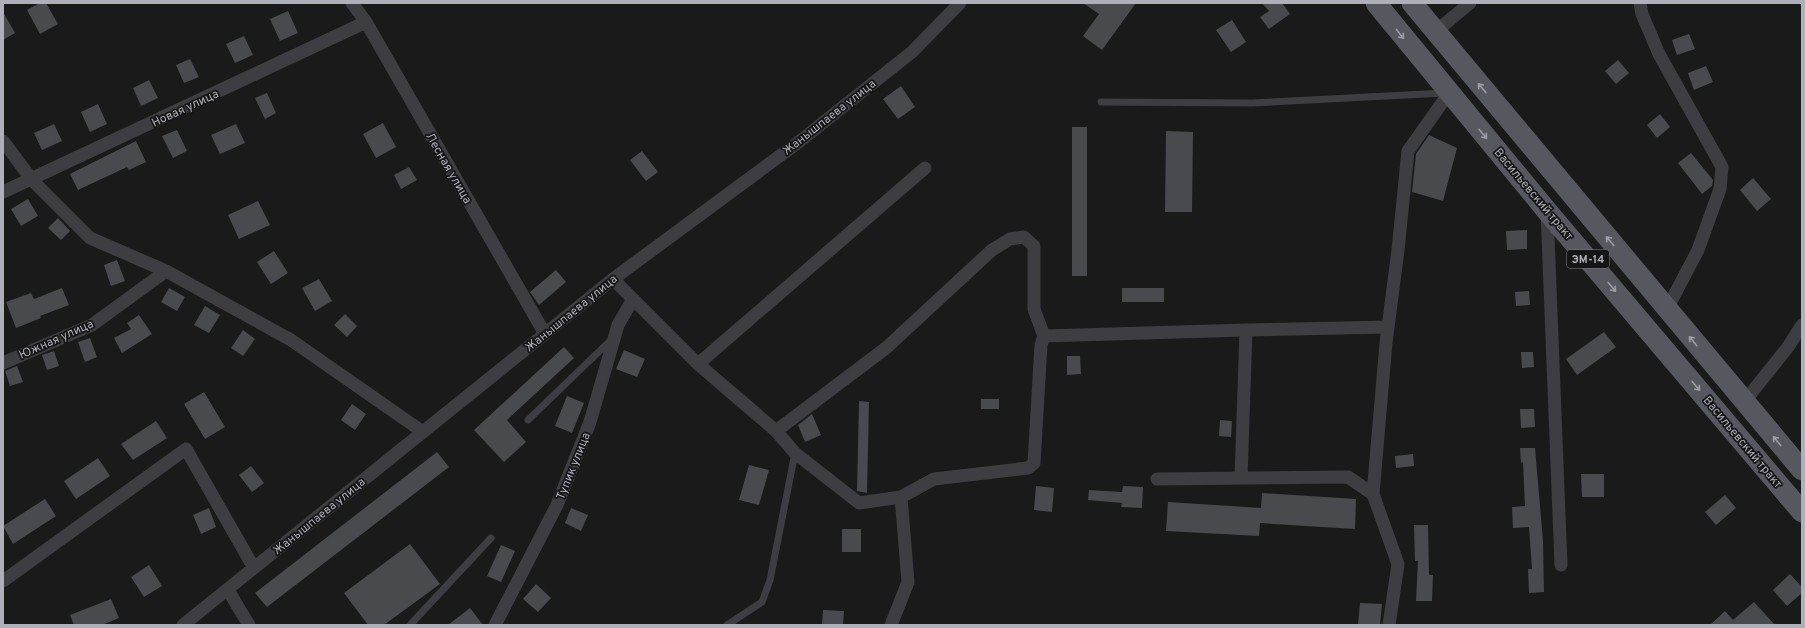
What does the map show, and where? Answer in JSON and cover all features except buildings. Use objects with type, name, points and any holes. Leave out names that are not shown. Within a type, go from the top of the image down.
[{"type":"main road","name":"Васильевский тракт","points":[[1376,3],[1547,211],[1802,512]]},
{"type":"main road","name":"ЭМ-14","points":[[1412,3],[1802,470]]},
{"type":"street","name":"Лесная улица","points":[[352,3],[366,22],[545,334]]},
{"type":"street","name":"Жанышпаева улица","points":[[184,625],[613,279],[800,141],[912,52],[960,3]]},
{"type":"street","points":[[1435,32],[1470,3]]},
{"type":"street","points":[[1640,3],[1642,14],[1659,54],[1722,167],[1720,189],[1698,250],[1668,309]]},
{"type":"street","name":"Новая улица","points":[[3,192],[32,180],[366,22]]},
{"type":"street","points":[[1389,625],[1398,564],[1373,494],[1388,327],[1408,152],[1449,93]]},
{"type":"street","points":[[3,141],[32,180],[90,238],[166,272],[291,340],[423,432]]},
{"type":"street","points":[[698,364],[925,168]]},
{"type":"street","points":[[1547,211],[1561,565]]},
{"type":"street","points":[[613,279],[698,364],[776,431],[795,454],[859,503],[901,497],[934,480],[1028,468],[1034,463],[1041,345],[1044,336],[1034,309],[1034,246],[1024,237],[1010,239],[992,250],[886,348],[776,431]]},
{"type":"street","name":"Южная улица","points":[[3,363],[92,325],[166,272]]},
{"type":"street","name":"Тупик улица","points":[[494,625],[557,505],[590,422],[618,325],[633,299]]},
{"type":"street","points":[[1744,402],[1788,347],[1802,324]]},
{"type":"street","points":[[1044,336],[1388,327]]},
{"type":"street","points":[[1241,478],[1246,330]]},
{"type":"street","points":[[3,581],[186,449],[254,568]]},
{"type":"street","points":[[1157,480],[1348,477],[1373,494]]},
{"type":"street","points":[[891,625],[908,582],[901,497]]},
{"type":"street","points":[[228,590],[250,625]]},
{"type":"lane","points":[[1102,102],[1252,103],[1449,93]]},
{"type":"lane","points":[[528,420],[615,336]]},
{"type":"lane","points":[[727,625],[762,602],[770,580],[795,454]]},
{"type":"lane","points":[[410,625],[491,538]]}]
